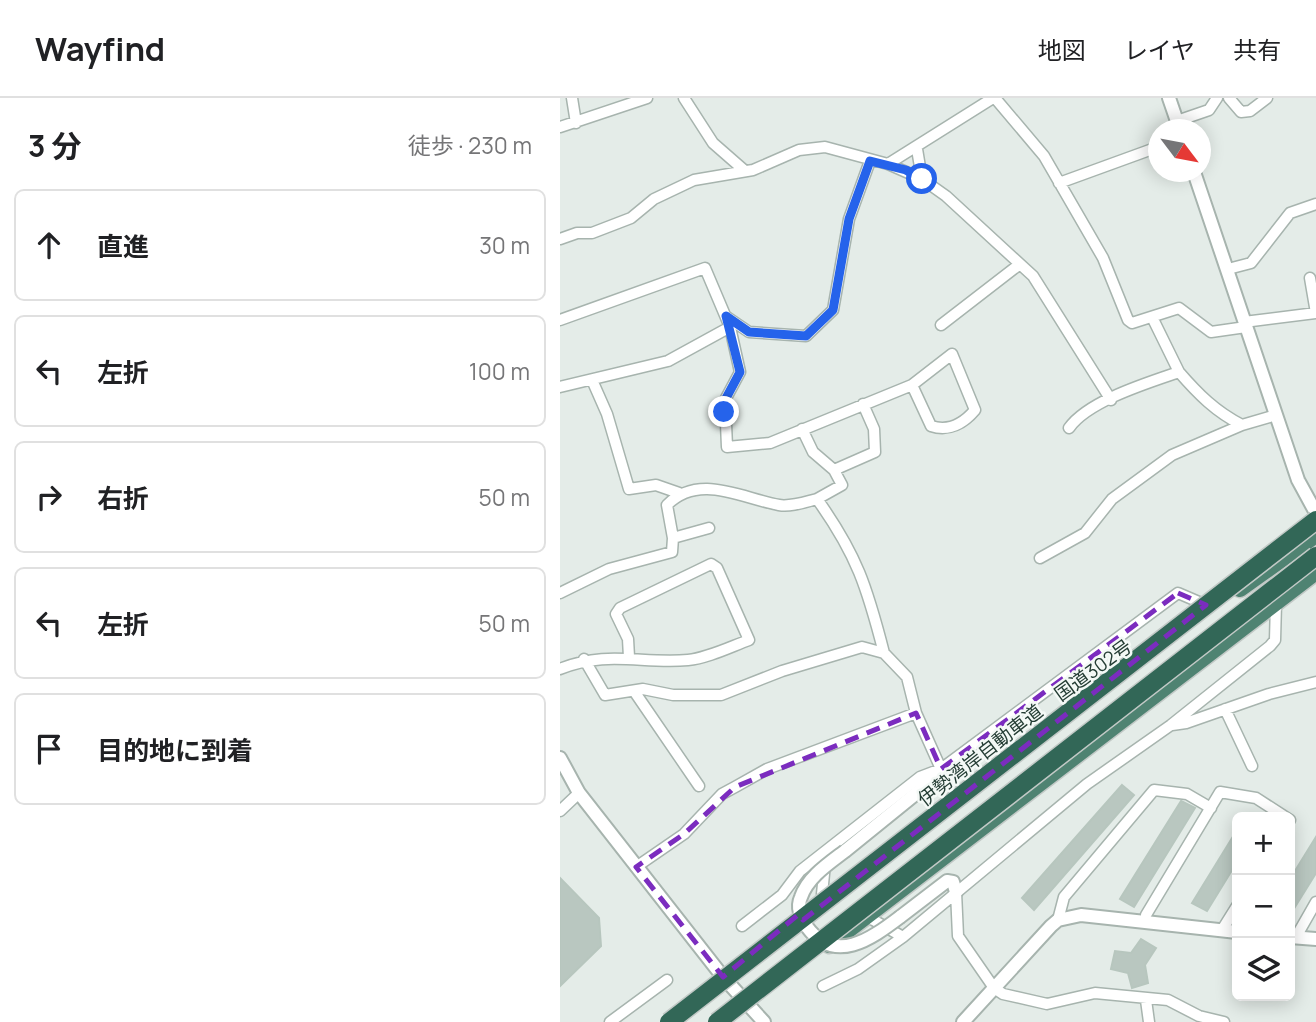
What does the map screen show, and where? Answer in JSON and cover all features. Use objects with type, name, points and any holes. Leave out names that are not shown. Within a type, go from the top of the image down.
[{"type":"highway","name":"伊勢湾岸自動車道","points":[[668,1022],[1316,520]]},
{"type":"highway","name":"国道302号","points":[[668,1022],[822,894],[1316,535]]},
{"type":"highway","points":[[716,1022],[1316,556]]},
{"type":"highway","points":[[725,1022],[868,917],[1316,572]]},
{"type":"street","points":[[572,98],[576,123]]},
{"type":"street","points":[[560,127],[647,98]]},
{"type":"street","points":[[684,98],[713,143],[745,171]]},
{"type":"street","points":[[888,164],[994,98],[1044,156],[1103,258],[1128,320],[1132,323],[1179,309],[1211,332],[1316,313],[1310,278]]},
{"type":"street","points":[[1169,98],[1176,119]]},
{"type":"street","points":[[1190,119],[1209,110],[1217,98]]},
{"type":"street","points":[[1229,98],[1241,112],[1250,111],[1267,98]]},
{"type":"street","points":[[560,239],[577,233],[592,233],[631,218],[654,199],[694,180],[745,171],[799,150],[825,147],[888,164],[922,179],[946,196],[1039,284],[1111,400]]},
{"type":"street","points":[[916,149],[922,179]]},
{"type":"street","points":[[1059,183],[1148,151]]},
{"type":"street","points":[[726,316],[749,332],[806,336],[828,317],[833,310],[849,219],[870,161]]},
{"type":"street","points":[[1198,182],[1298,480],[1316,513]]},
{"type":"street","points":[[1228,269],[1251,263],[1290,213],[1316,204]]},
{"type":"street","points":[[941,325],[1020,264]]},
{"type":"street","points":[[560,320],[705,268],[730,327],[740,372],[725,400],[727,447],[770,443],[912,385],[952,354],[975,410],[960,425],[938,428],[931,426],[912,385]]},
{"type":"street","points":[[1152,317],[1179,372],[1199,396],[1242,425]]},
{"type":"street","points":[[560,387],[668,361],[730,327]]},
{"type":"street","points":[[1069,428],[1077,416],[1139,386],[1179,372]]},
{"type":"street","points":[[592,380],[607,414],[629,489],[656,485],[679,493]]},
{"type":"street","points":[[834,470],[875,452],[874,429],[863,404]]},
{"type":"street","points":[[1040,558],[1085,533],[1112,499],[1172,455],[1242,425],[1276,415]]},
{"type":"street","points":[[560,593],[609,569],[672,552],[673,538],[667,505],[679,493],[693,489],[723,491],[788,506],[817,499],[842,485],[834,470],[813,452],[802,429]]},
{"type":"street","points":[[817,499],[835,522],[862,574],[884,653],[907,677],[915,713],[941,769]]},
{"type":"street","points":[[673,538],[709,528]]},
{"type":"street","points":[[560,669],[584,659],[629,657],[688,660],[749,639],[717,568],[711,564],[620,608],[616,614],[628,639],[629,657]]},
{"type":"street","points":[[1213,608],[1178,593],[941,769],[929,783],[818,872],[801,897],[799,908],[807,927],[825,944],[840,947],[862,943],[947,881],[953,882],[958,936],[994,988],[1003,994],[1046,1004],[1095,993],[1168,1000],[1199,1016],[1224,1022]]},
{"type":"street","points":[[823,986],[858,969],[903,937],[1087,784],[1171,725],[1270,646],[1275,640],[1276,603]]},
{"type":"street","points":[[584,659],[605,695],[643,689],[673,695],[720,695],[782,671],[862,647],[884,653]]},
{"type":"street","points":[[1171,725],[1186,723],[1269,694],[1316,682]]},
{"type":"street","points":[[634,691],[699,786]]},
{"type":"street","points":[[1225,709],[1252,766]]},
{"type":"street","points":[[636,867],[684,834],[722,794],[734,786],[767,769],[915,713]]},
{"type":"street","points":[[560,758],[579,793],[636,867],[723,977],[764,1022]]},
{"type":"street","points":[[742,926],[782,895],[800,871],[827,849],[920,777],[941,769]]},
{"type":"street","points":[[1058,920],[1064,898],[1154,790],[1187,794],[1211,808]]},
{"type":"street","points":[[1146,922],[1146,915],[1220,792],[1256,798],[1278,812]]},
{"type":"street","points":[[560,811],[579,793]]},
{"type":"street","points":[[822,894],[827,849]]},
{"type":"street","points":[[1295,934],[1316,902]]},
{"type":"street","points":[[1222,930],[1232,914]]},
{"type":"street","points":[[963,1022],[1032,944],[1058,920],[1081,915],[1232,931]]},
{"type":"street","points":[[868,917],[903,937]]},
{"type":"street","points":[[1295,937],[1316,939]]},
{"type":"street","points":[[610,1022],[667,980]]},
{"type":"street","points":[[1146,1000],[1149,1022]]},
{"type":"highlighted area","points":[[1178,593],[1206,605],[803,920],[799,914],[723,977],[636,867],[684,834],[735,787],[916,713],[941,769]]},
{"type":"building","points":[[1122,785],[1134,795],[1034,910],[1022,898]]},
{"type":"building","points":[[1181,801],[1195,808],[1134,907],[1120,899]]},
{"type":"building","points":[[1316,837],[1316,873],[1295,907],[1295,871]]},
{"type":"building","points":[[1232,838],[1232,870],[1207,911],[1192,903]]},
{"type":"building","points":[[560,878],[599,918],[601,946],[560,986]]},
{"type":"building","points":[[1141,939],[1156,948],[1145,965],[1148,983],[1132,988],[1128,973],[1111,969],[1115,951],[1131,953]]},
{"type":"route","points":[[724,412],[725,400],[740,372],[726,316],[749,332],[806,336],[812,333],[833,310],[849,219],[870,161],[906,170],[922,179]]}]
